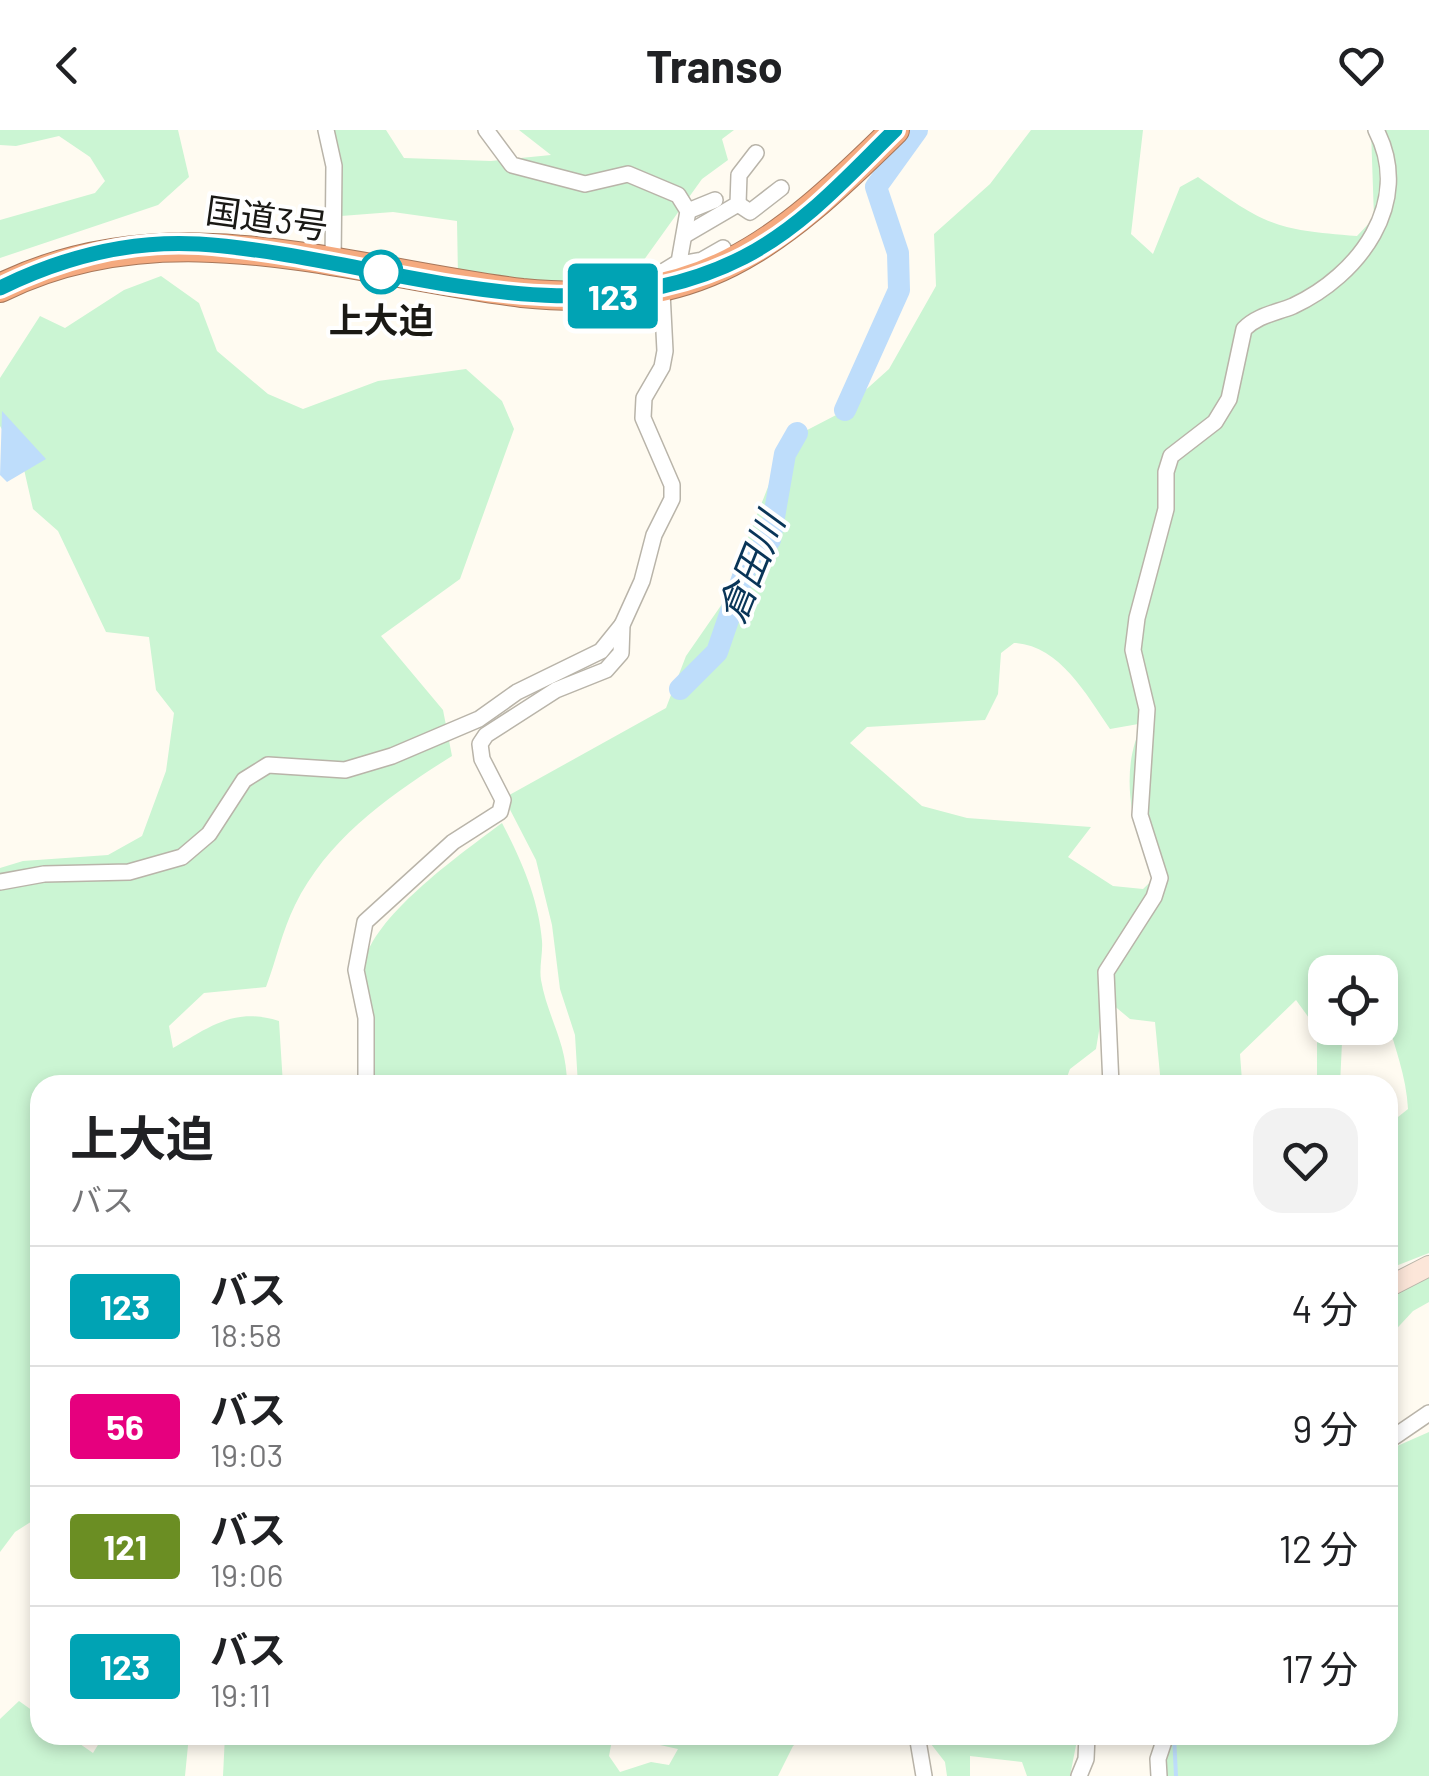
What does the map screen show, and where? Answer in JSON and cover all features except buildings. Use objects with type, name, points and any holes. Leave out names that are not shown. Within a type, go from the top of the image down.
[{"type":"highway","name":"国道3号","points":[[0,288],[54,264],[100,252],[198,244],[563,297],[601,297],[667,277],[716,270],[774,239],[819,205],[895,130]]},
{"type":"street","points":[[326,130],[334,166],[334,264]]},
{"type":"street","points":[[0,882],[44,874],[130,872],[182,857],[210,834],[244,780],[268,766],[345,770],[392,756],[479,719],[517,692],[601,651],[622,626],[642,581],[654,535],[672,499],[672,485],[643,418],[644,398],[662,367],[667,277],[685,236],[688,210],[678,195],[628,174],[585,184],[564,182],[512,164],[486,130]]},
{"type":"street","points":[[1111,1075],[1106,972],[1154,897],[1160,878],[1140,815],[1147,708],[1133,650],[1136,618],[1166,509],[1166,472],[1171,456],[1215,422],[1229,399],[1244,329],[1320,290],[1364,255],[1377,234],[1388,192],[1376,130]]},
{"type":"street","points":[[738,204],[740,175],[756,153]]},
{"type":"street","points":[[738,204],[750,212],[781,188]]},
{"type":"street","points":[[688,210],[715,200]]},
{"type":"street","points":[[685,236],[738,204]]},
{"type":"street","points":[[667,277],[723,248]]},
{"type":"street","points":[[366,1075],[366,1018],[356,970],[365,922],[453,842],[500,812],[503,800],[482,759],[480,744],[486,734],[556,690],[606,670],[621,654],[622,626]]},
{"type":"street","points":[[1398,1282],[1429,1266]]},
{"type":"street","points":[[1398,1434],[1429,1412]]},
{"type":"street","points":[[919,1745],[924,1776]]},
{"type":"street","points":[[1079,1776],[1086,1745]]},
{"type":"street","points":[[1158,1776],[1163,1745]]},
{"type":"green space","points":[[0,130],[178,130],[189,177],[158,205],[0,258],[0,220],[95,193],[105,181],[90,157],[59,136],[16,146],[0,145]]},
{"type":"green space","points":[[330,130],[386,130],[404,158],[491,161],[551,155],[519,130],[734,130],[722,139],[728,160],[702,179],[636,271],[613,272],[593,285],[458,277],[457,221],[393,212],[341,216]]},
{"type":"green space","points":[[1031,130],[1143,130],[1131,234],[1153,254],[1180,187],[1198,177],[1272,222],[1307,231],[1357,236],[1374,218],[1371,130],[1429,130],[1429,1253],[1398,1265],[1398,1117],[1408,1109],[1395,1045],[1398,1045],[1398,955],[1308,955],[1308,1017],[1296,1000],[1240,1054],[1242,1075],[1160,1075],[1155,1022],[1130,1019],[1112,1004],[1103,1007],[1096,1049],[1068,1075],[577,1075],[575,1035],[560,989],[552,925],[536,860],[504,798],[666,708],[686,656],[722,604],[786,441],[840,413],[889,369],[936,286],[934,234],[990,184]],"holes":[[[1014,643],[1045,652],[1058,662],[1110,729],[1144,723],[1133,748],[1132,809],[1142,841],[1165,868],[1143,889],[1113,886],[1068,857],[1091,827],[967,818],[922,806],[850,743],[867,727],[985,720],[998,694],[1001,653]]]},
{"type":"green space","points":[[161,276],[199,303],[217,351],[268,394],[303,409],[378,381],[466,369],[502,401],[514,429],[460,579],[381,636],[443,710],[452,756],[363,820],[325,859],[290,915],[266,987],[204,993],[169,1026],[173,1048],[224,1021],[249,1016],[279,1021],[282,1075],[30,1075],[30,1522],[15,1532],[0,1552],[0,868],[23,861],[108,855],[142,836],[166,771],[174,713],[156,690],[149,637],[106,632],[58,531],[33,509],[23,465],[0,426],[0,378],[40,316],[65,328],[124,290]]},
{"type":"green space","points":[[502,823],[522,865],[537,910],[542,941],[541,980],[566,1075],[365,1075],[361,990],[365,960],[373,942],[403,904]]},
{"type":"green space","points":[[1317,1045],[1342,1045],[1340,1075],[1317,1075]]},
{"type":"green space","points":[[1429,1271],[1429,1302],[1413,1311],[1398,1327],[1398,1285]]},
{"type":"green space","points":[[1429,1432],[1429,1776],[1155,1776],[1163,1745],[1398,1745],[1398,1446]]},
{"type":"green space","points":[[19,1701],[30,1709],[30,1745],[81,1745],[93,1753],[98,1745],[188,1745],[185,1776],[0,1776],[0,1719]]},
{"type":"green space","points":[[225,1745],[611,1745],[609,1756],[620,1772],[651,1762],[669,1765],[678,1749],[660,1745],[794,1745],[778,1776],[223,1776]]},
{"type":"green space","points":[[932,1745],[1076,1745],[1070,1776],[1027,1776],[1022,1762],[970,1756],[970,1776],[947,1776],[945,1762]]},
{"type":"water","points":[[2,411],[46,459],[7,482],[0,475]]},
{"type":"waterway","name":"倉田川","points":[[845,410],[899,290],[898,253],[876,187],[917,130]]},
{"type":"waterway","name":"倉田川","points":[[680,689],[717,652],[749,559],[770,540],[785,454],[797,433]]},
{"type":"waterway","points":[[1174,1745],[1176,1776]]},
{"type":"bus line","name":"123","points":[[0,288],[54,264],[100,252],[198,244],[522,293],[563,297],[631,294],[716,270],[774,239],[819,205],[895,130]]},
{"type":"place","name":"上大迫","points":[[381,272]]}]
